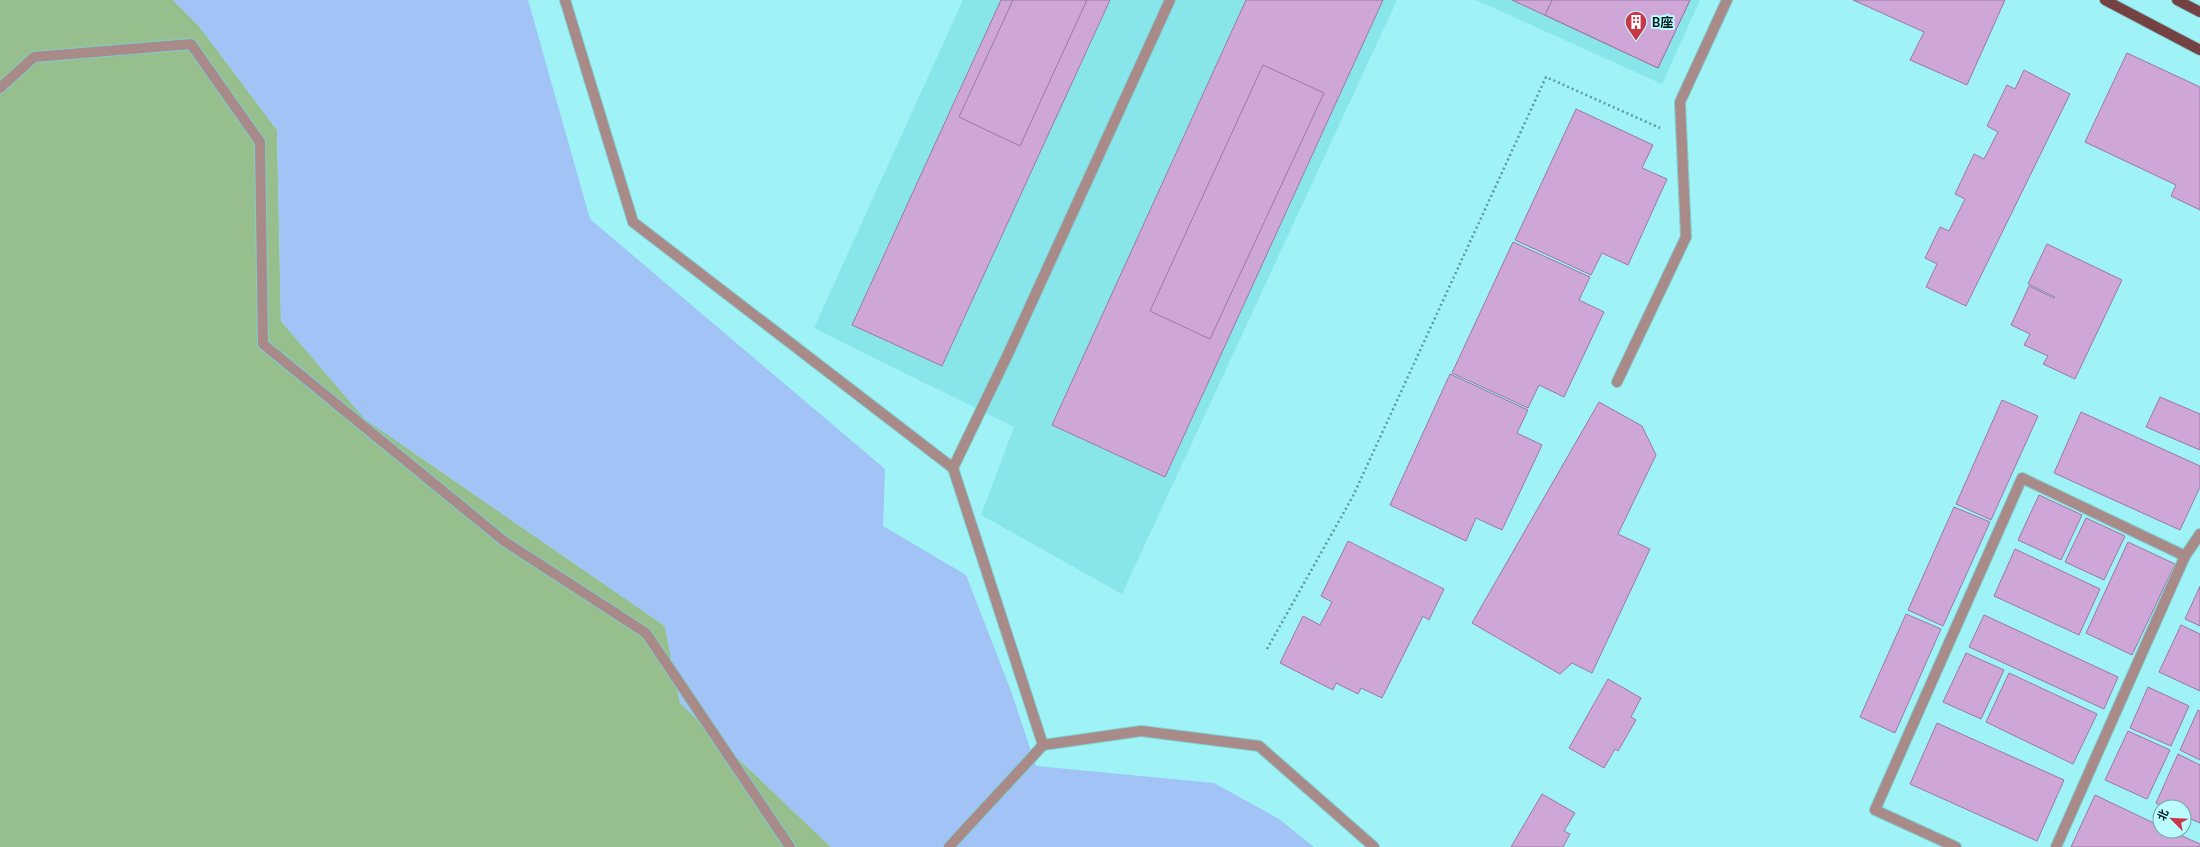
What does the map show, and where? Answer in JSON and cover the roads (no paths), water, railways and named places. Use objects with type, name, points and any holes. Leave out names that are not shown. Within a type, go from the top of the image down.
[{"type":"main road","points":[[2105,0],[2200,50]]},
{"type":"main road","points":[[2177,0],[2200,12]]},
{"type":"street","points":[[565,0],[633,222],[953,468],[1041,748]]},
{"type":"street","points":[[953,468],[1009,352],[1170,0]]},
{"type":"street","points":[[1618,382],[1686,237],[1680,102],[1727,0]]},
{"type":"street","points":[[0,88],[34,57],[191,44],[260,142],[263,344],[504,541],[646,633],[790,847]]},
{"type":"street","points":[[1956,847],[1875,810],[2022,478],[2186,556]]},
{"type":"street","points":[[2056,847],[2186,556],[2200,534]]},
{"type":"street","points":[[949,847],[1041,748],[1141,731],[1259,746],[1374,847]]},
{"type":"place","name":"B座","points":[[1636,42]]}]
